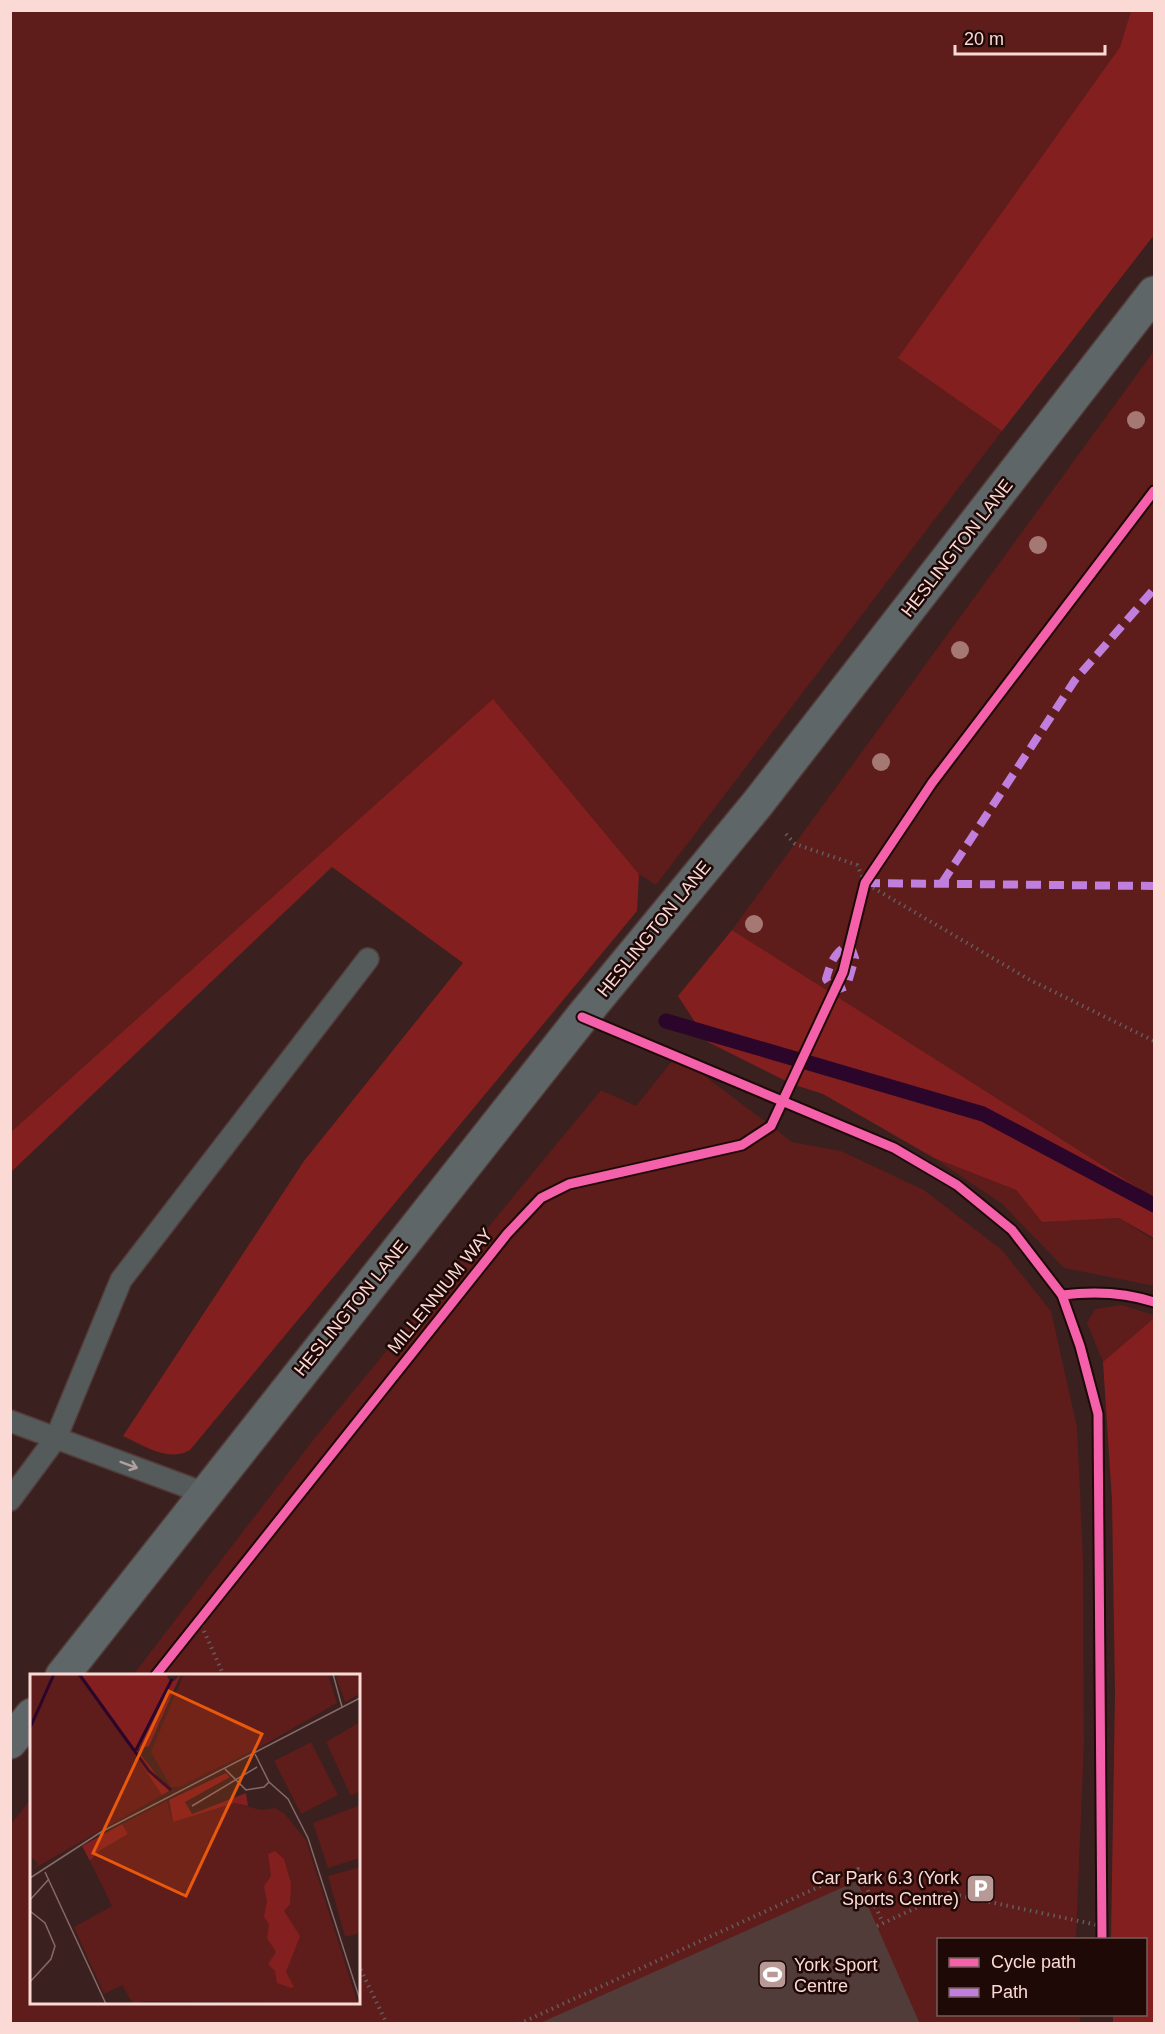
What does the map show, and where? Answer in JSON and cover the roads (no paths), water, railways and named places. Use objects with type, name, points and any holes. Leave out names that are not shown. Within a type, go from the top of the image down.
[{"type":"street","name":"HESLINGTON LANE","points":[[64,1674],[204,1493],[582,1017],[758,802],[1155,293]]},
{"type":"street","points":[[10,1742],[30,1717]]},
{"type":"lane","points":[[10,1500],[65,1441],[121,1280],[368,959]]},
{"type":"lane","points":[[10,1421],[204,1493]]},
{"type":"waterway","points":[[666,1021],[983,1114],[1154,1205]]},
{"type":"place","name":"Car Park 6.3 (York Sports Centre)","points":[[980,1888]]},
{"type":"place","name":"York Sport Centre","points":[[773,1975]]}]
